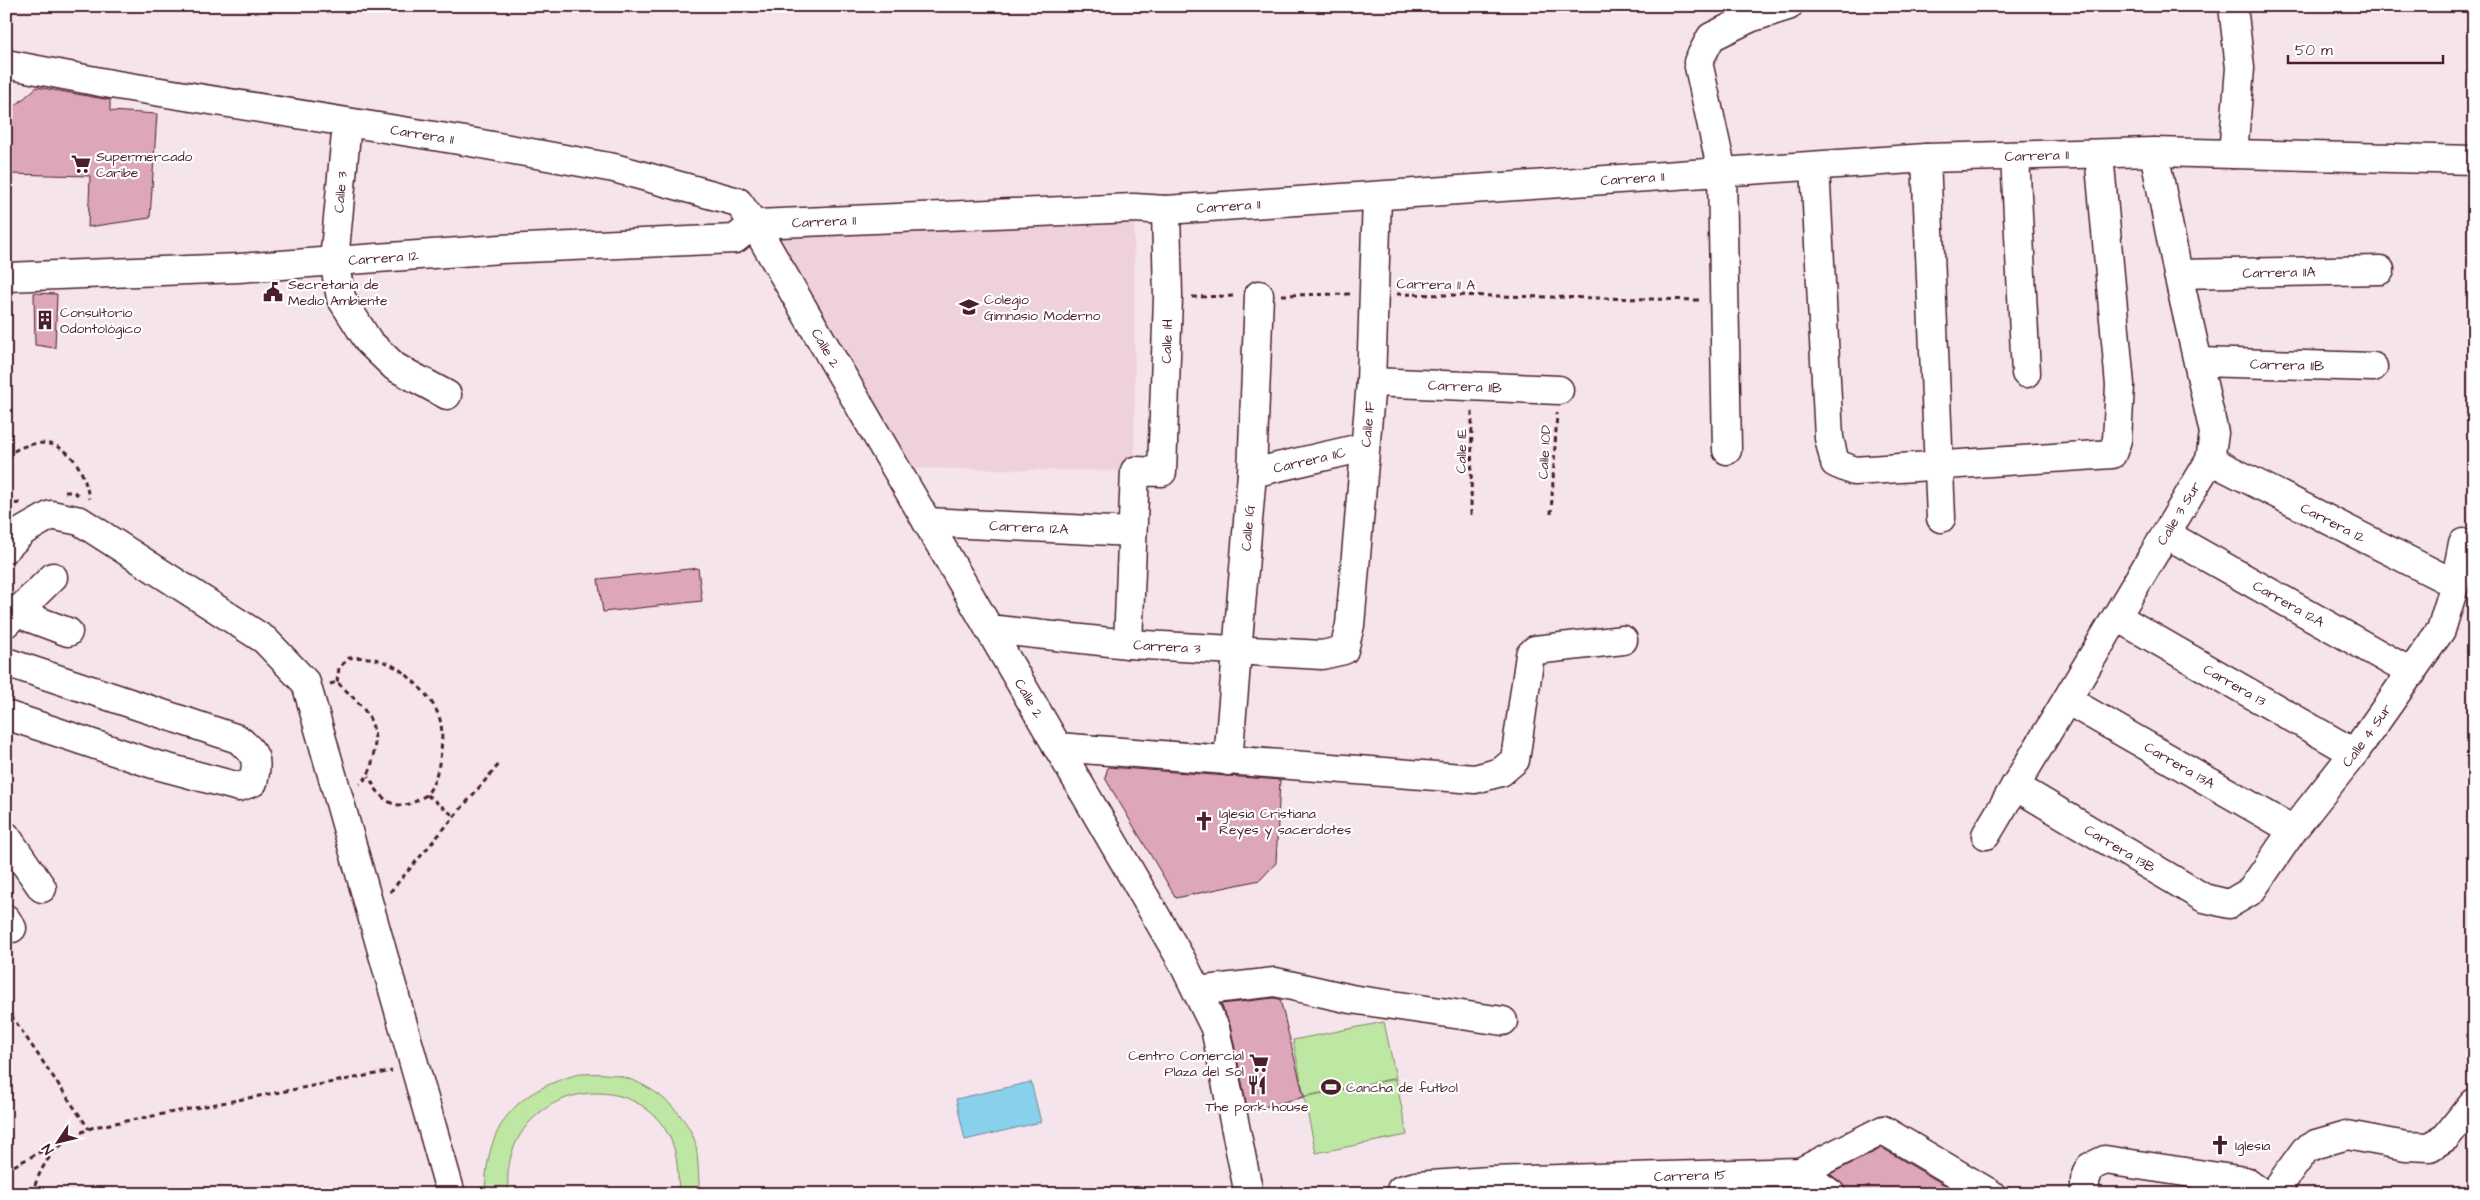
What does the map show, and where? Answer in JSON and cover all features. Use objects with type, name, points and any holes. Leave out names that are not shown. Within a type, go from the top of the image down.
[{"type":"street","points":[[1727,450],[1722,172],[1698,62],[1711,37],[1750,18],[1788,6]]},
{"type":"street","points":[[2233,6],[2240,68],[2233,154]]},
{"type":"street","name":"Carrera 11","points":[[6,64],[111,84],[466,141],[614,168],[738,202],[754,224],[1134,208],[1166,210],[1926,158],[2154,152],[2474,160]]},
{"type":"street","name":"Calle 3","points":[[346,123],[334,261],[341,298],[369,342],[395,367],[447,395]]},
{"type":"street","name":"Calle 3 Sur","points":[[1986,835],[2210,460],[2214,433],[2178,274],[2154,152]]},
{"type":"street","points":[[1815,166],[1828,438],[1835,463],[1854,471],[2112,454],[2117,440],[2120,385],[2099,154]]},
{"type":"street","points":[[2015,156],[2026,372]]},
{"type":"street","points":[[1926,158],[1941,518]]},
{"type":"street","name":"Calle 1F","points":[[1344,650],[1350,625],[1371,382],[1377,197]]},
{"type":"street","name":"Calle 1H","points":[[1132,532],[1135,471],[1162,472],[1168,297],[1166,210]]},
{"type":"street","name":"Carrera 12","points":[[6,277],[229,269],[501,249],[735,239],[754,224]]},
{"type":"street","name":"Calle 2","points":[[754,224],[1182,961],[1215,1028],[1249,1194]]},
{"type":"street","name":"Carrera 11A","points":[[2178,274],[2380,270]]},
{"type":"street","name":"Calle 1G","points":[[1228,761],[1252,473],[1259,295]]},
{"type":"street","name":"Carrera 11B","points":[[2199,362],[2374,367]]},
{"type":"street","name":"Carrera 11B","points":[[1371,382],[1558,390]]},
{"type":"street","name":"Carrera 11C","points":[[1252,473],[1365,447]]},
{"type":"street","name":"Carrera 12","points":[[2210,460],[2455,584]]},
{"type":"street","points":[[6,548],[55,503],[265,640],[306,682],[373,913],[414,1067],[451,1194]]},
{"type":"street","name":"Carrera 12A","points":[[927,522],[1132,532]]},
{"type":"street","points":[[1128,644],[1132,532]]},
{"type":"street","name":"Carrera 12A","points":[[2166,534],[2412,673]]},
{"type":"street","name":"Calle 4 Sur","points":[[2229,904],[2251,891],[2293,830],[2354,753],[2441,630],[2455,584],[2463,543]]},
{"type":"street","points":[[12,618],[53,576]]},
{"type":"street","name":"Carrera 13","points":[[2117,617],[2354,753]]},
{"type":"street","points":[[12,618],[68,632]]},
{"type":"street","name":"Carrera 3","points":[[989,629],[1128,644],[1322,655],[1344,650]]},
{"type":"street","points":[[1057,747],[1475,779],[1500,772],[1515,760],[1530,655],[1535,650],[1623,640]]},
{"type":"street","points":[[6,662],[238,739],[252,750],[258,764],[253,782],[239,787],[153,764],[6,715]]},
{"type":"street","name":"Carrera 13A","points":[[2067,700],[2293,830]]},
{"type":"street","name":"Carrera 13B","points":[[2015,786],[2204,898],[2229,904]]},
{"type":"street","points":[[6,836],[42,888]]},
{"type":"street","points":[[1197,991],[1275,982],[1351,999],[1503,1021]]},
{"type":"street","points":[[2273,1194],[2305,1150],[2316,1144],[2347,1135],[2406,1146],[2430,1147],[2446,1137],[2472,1103]]},
{"type":"street","points":[[1832,1194],[1800,1172],[1883,1130],[1991,1194]]},
{"type":"street","points":[[2085,1194],[2085,1181],[2090,1167],[2104,1160],[2180,1183],[2245,1180],[2264,1194]]},
{"type":"street","name":"Carrera 15","points":[[1400,1192],[1416,1186],[1592,1185],[1800,1172]]},
{"type":"path","name":"Carrera 11 A","points":[[1168,297],[1374,294],[1704,300]]},
{"type":"path","name":"Calle 1E","points":[[1471,515],[1472,386]]},
{"type":"path","name":"Calle 10D","points":[[1551,514],[1558,390]]},
{"type":"path","points":[[6,456],[23,446],[38,442],[54,445],[66,452],[79,464],[86,479],[90,504],[74,492],[55,503]]},
{"type":"path","points":[[6,504],[26,503]]},
{"type":"path","points":[[360,657],[377,659],[391,664],[422,690],[441,722],[442,741],[439,763],[427,795],[412,804],[397,806],[385,801],[375,790],[369,776],[376,745],[376,728],[368,715],[337,682],[339,668],[350,658],[360,657]]},
{"type":"path","points":[[324,686],[337,682]]},
{"type":"path","points":[[385,886],[388,895],[500,763]]},
{"type":"path","points":[[353,789],[369,776]]},
{"type":"path","points":[[427,795],[454,816]]},
{"type":"path","points":[[6,1008],[89,1129]]},
{"type":"path","points":[[6,1170],[89,1129],[414,1067]]},
{"type":"path","points":[[32,1194],[42,1168],[52,1154],[74,1135]]},
{"type":"shaded area","name":"Colegio Gimnasio Moderno","points":[[1134,208],[1135,471],[895,468],[754,224]]},
{"type":"green space","points":[[1384,1022],[1396,1078],[1304,1096],[1293,1040]]},
{"type":"green space","points":[[579,1074],[606,1074],[633,1080],[645,1086],[668,1103],[678,1113],[693,1136],[697,1156],[700,1194],[679,1194],[674,1148],[660,1122],[641,1105],[617,1095],[591,1093],[565,1098],[542,1111],[523,1130],[511,1156],[508,1175],[510,1194],[485,1194],[491,1149],[498,1131],[508,1115],[521,1102],[537,1091]]},
{"type":"green space","points":[[1396,1079],[1407,1135],[1316,1153],[1304,1097]]},
{"type":"water","points":[[1031,1082],[1041,1122],[965,1140],[956,1099]]},
{"type":"building","name":"Supermercado Caribe","points":[[37,87],[110,100],[110,111],[157,114],[150,218],[88,227],[90,176],[7,174],[9,111]]},
{"type":"building","name":"Consultorio Odontológico","points":[[34,293],[57,294],[55,348],[35,345]]},
{"type":"building","points":[[698,568],[702,601],[603,612],[598,579]]},
{"type":"building","name":"Iglesia Cristiana Reyes y sacerdotes","points":[[1108,767],[1280,780],[1276,863],[1260,880],[1176,898],[1105,778]]},
{"type":"building","name":"Centro Comercial Plaza del Sol","points":[[1274,998],[1280,999],[1304,1097],[1248,1111],[1230,1025],[1221,1004]]},
{"type":"building","points":[[1882,1148],[1960,1194],[1846,1194],[1840,1182],[1830,1174]]},
{"type":"place","name":"Supermercado Caribe","points":[[81,164]]},
{"type":"place","name":"Secretaría de Medio Ambiente","points":[[273,292]]},
{"type":"place","name":"Colegio Gimnasio Moderno","points":[[969,307]]},
{"type":"place","name":"Consultorio Odontológico","points":[[45,320]]},
{"type":"place","name":"Iglesia Cristiana Reyes y sacerdotes","points":[[1204,821]]},
{"type":"place","name":"Centro Comercial Plaza del Sol","points":[[1259,1063]]},
{"type":"place","name":"The pork house","points":[[1257,1085]]},
{"type":"place","name":"Cancha de futbol","points":[[1331,1087]]},
{"type":"place","name":"Iglesia","points":[[2220,1145]]}]
